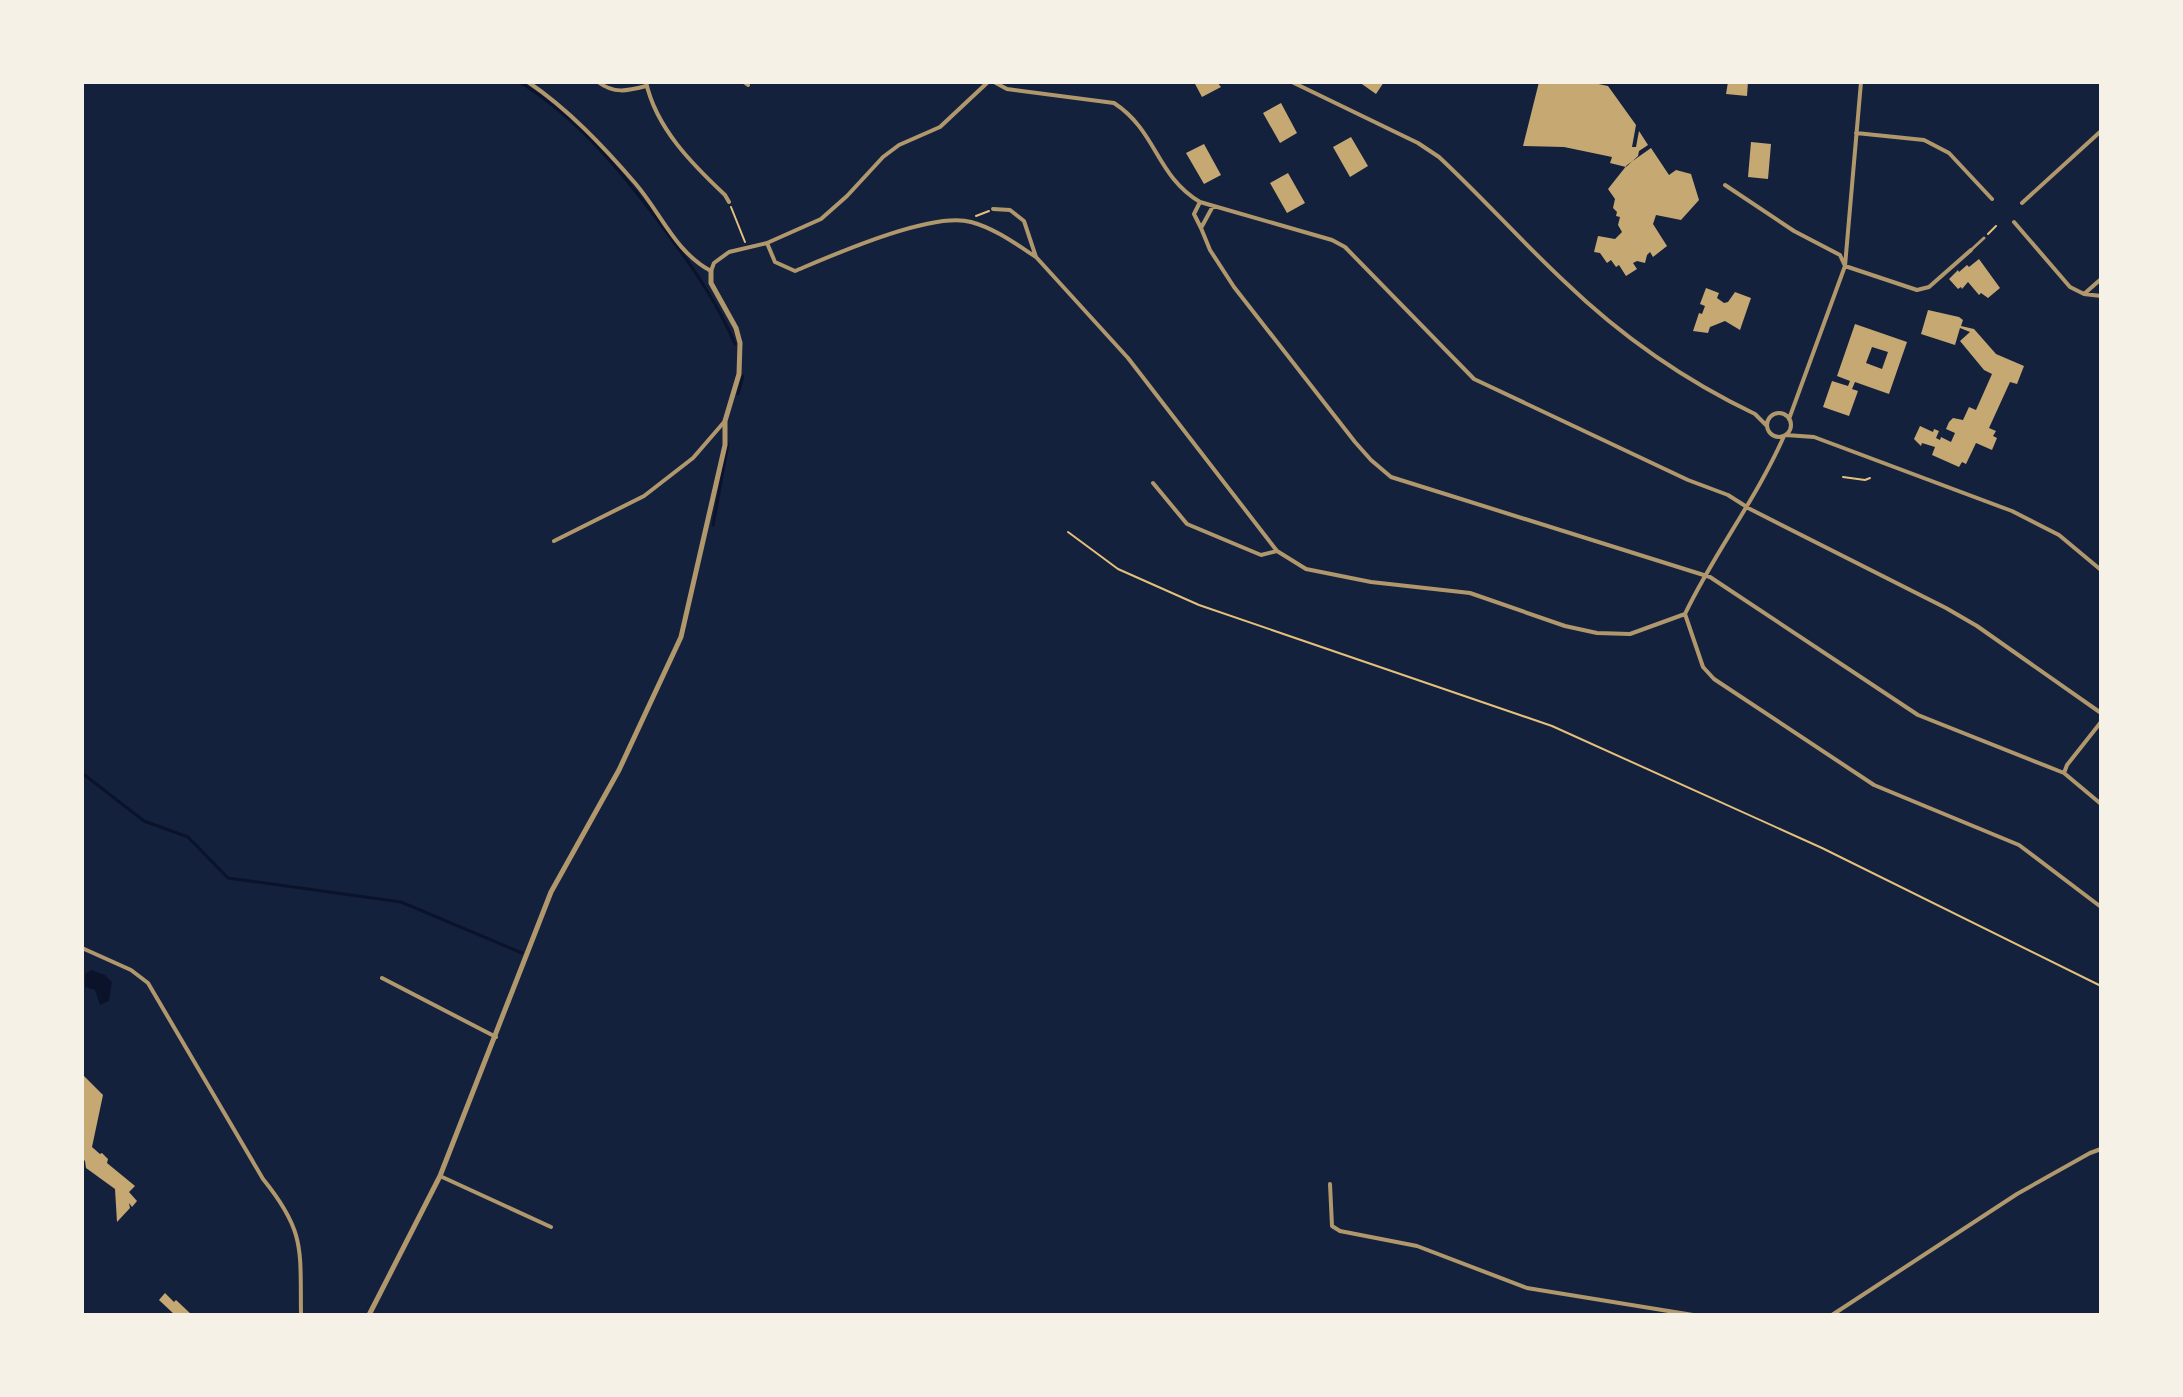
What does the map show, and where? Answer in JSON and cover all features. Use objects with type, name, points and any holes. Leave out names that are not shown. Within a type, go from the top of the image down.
[{"type":"street","points":[[528,82],[583,127],[637,185],[686,253],[711,271]]},
{"type":"street","points":[[598,82],[613,91],[625,91],[646,84],[659,117],[681,151],[729,202]]},
{"type":"street","points":[[369,1315],[440,1176],[551,892],[619,770],[681,637],[725,445],[725,421],[739,374],[740,343],[736,328],[711,283],[711,271],[722,256],[767,243],[821,219],[883,157],[899,145],[940,127],[988,82]]},
{"type":"street","points":[[994,82],[1007,89],[1114,103],[1128,112],[1144,130],[1169,177],[1183,193],[1200,202],[1332,240],[1345,247],[1474,379],[1688,480],[1728,495],[1946,608],[2101,713]]},
{"type":"street","points":[[1292,82],[1418,143],[1439,157],[1565,282],[1609,321],[1669,364],[1755,414],[1775,437],[1806,435]]},
{"type":"street","points":[[1861,82],[1845,266],[1802,387],[1793,404],[1790,429],[1704,574],[1685,614],[1703,667],[1714,679],[1874,785],[2019,845],[2101,907]]},
{"type":"street","points":[[2022,203],[2101,131]]},
{"type":"street","points":[[1856,133],[1924,140],[1949,153],[1992,199]]},
{"type":"street","points":[[1725,185],[1794,231],[1840,255],[1845,266],[1917,290],[1929,287],[1984,238]]},
{"type":"street","points":[[1200,202],[1194,214],[1210,250],[1234,287],[1355,442],[1391,477],[1704,574],[1918,715],[2064,773],[2101,804]]},
{"type":"street","points":[[1201,228],[1213,206]]},
{"type":"street","points":[[993,209],[1010,210],[1024,221],[1036,257]]},
{"type":"street","points":[[767,243],[775,262],[795,271],[901,231],[960,220],[970,221],[1007,239],[1036,257],[1128,358],[1277,551],[1306,569],[1371,582],[1470,593],[1565,626],[1597,633],[1630,634],[1685,614]]},
{"type":"street","points":[[2014,222],[2070,287],[2084,294],[2101,296]]},
{"type":"street","points":[[2084,294],[2101,279]]},
{"type":"street","points":[[1767,426],[1777,414],[1793,404]]},
{"type":"street","points":[[1755,414],[1777,414],[1790,420],[1806,435],[2012,511],[2059,535],[2101,570]]},
{"type":"street","points":[[554,541],[644,496],[693,458],[725,421]]},
{"type":"street","points":[[1775,437],[1777,452]]},
{"type":"street","points":[[1153,483],[1187,524],[1261,555],[1277,551]]},
{"type":"street","points":[[2064,773],[2101,722]]},
{"type":"street","points":[[82,948],[131,970],[148,983],[263,1179],[284,1206],[295,1226],[300,1246],[301,1315]]},
{"type":"street","points":[[382,978],[496,1037]]},
{"type":"street","points":[[1832,1315],[2017,1194],[2101,1149]]},
{"type":"street","points":[[440,1176],[551,1227]]},
{"type":"street","points":[[1330,1184],[1330,1220],[1332,1226],[1340,1231],[1417,1246],[1527,1288],[1693,1315]]},
{"type":"path","points":[[729,202],[747,247]]},
{"type":"path","points":[[970,221],[993,209]]},
{"type":"path","points":[[1984,238],[1996,226]]},
{"type":"path","points":[[1843,477],[1870,478]]},
{"type":"path","points":[[1068,532],[1118,569],[1199,605],[1565,731],[1822,848],[2101,986]]},
{"type":"water","points":[[91,970],[105,975],[112,982],[109,1001],[100,1005],[95,990],[85,987],[85,974]]},
{"type":"building","points":[[1194,82],[1217,82],[1221,87],[1202,97]]},
{"type":"building","points":[[1359,82],[1384,82],[1376,94]]},
{"type":"building","points":[[1539,82],[1589,82],[1608,86],[1636,125],[1632,147],[1636,147],[1639,131],[1648,145],[1626,167],[1610,163],[1612,157],[1564,147],[1523,146]]},
{"type":"building","points":[[1728,82],[1748,82],[1747,96],[1726,94]]},
{"type":"building","points":[[1281,103],[1297,133],[1280,143],[1263,113]]},
{"type":"building","points":[[1351,137],[1368,166],[1350,177],[1333,147]]},
{"type":"building","points":[[1751,142],[1771,144],[1768,179],[1748,177]]},
{"type":"building","points":[[1204,144],[1221,175],[1204,184],[1186,153]]},
{"type":"building","points":[[1651,148],[1669,175],[1676,170],[1691,174],[1699,200],[1681,220],[1656,215],[1653,224],[1667,246],[1653,257],[1650,252],[1645,263],[1633,263],[1637,269],[1626,276],[1619,265],[1616,267],[1611,260],[1607,263],[1600,253],[1594,252],[1598,236],[1615,239],[1622,232],[1618,225],[1620,217],[1616,216],[1613,208],[1615,199],[1608,189],[1627,165]]},
{"type":"building","points":[[1288,173],[1305,203],[1287,213],[1270,183]]},
{"type":"building","points":[[1979,259],[2000,288],[1988,298],[1981,293],[1979,295],[1968,282],[1958,289],[1949,279],[1958,270],[1967,265],[1969,267]]},
{"type":"building","points":[[1706,288],[1719,293],[1717,298],[1724,303],[1735,292],[1751,298],[1740,330],[1725,321],[1710,327],[1708,333],[1693,331],[1705,306],[1700,304]]},
{"type":"building","points":[[1928,310],[1959,317],[1963,320],[1961,326],[1974,329],[1996,354],[2024,366],[2017,384],[2010,382],[1989,428],[1996,431],[1993,436],[1997,438],[1992,450],[1976,443],[1966,464],[1962,462],[1959,467],[1932,455],[1935,447],[1922,443],[1921,446],[1914,439],[1920,426],[1933,432],[1934,429],[1939,431],[1936,438],[1951,442],[1955,433],[1946,429],[1949,422],[1953,418],[1963,420],[1969,407],[1976,410],[1992,374],[1984,370],[1960,341],[1970,332],[1960,328],[1955,345],[1921,334]]},
{"type":"building","points":[[1855,324],[1907,342],[1889,394],[1855,382],[1852,389],[1858,391],[1849,416],[1823,407],[1832,381],[1848,386],[1850,381],[1837,376]],"holes":[[[1872,347],[1888,352],[1882,369],[1866,363]]]},
{"type":"building","points":[[84,1076],[103,1095],[92,1147],[135,1186],[129,1192],[137,1201],[132,1207],[129,1203],[130,1208],[117,1222],[115,1189],[86,1168],[82,1158]]},
{"type":"building","points":[[165,1293],[192,1315],[175,1315],[159,1300]]},
{"type":"waterway","points":[[520,82],[581,130],[633,188],[694,271],[735,344]]},
{"type":"waterway","points":[[738,394],[743,376]]},
{"type":"waterway","points":[[713,525],[728,444]]},
{"type":"waterway","points":[[82,773],[144,821],[188,837],[228,878],[401,902],[522,953]]}]
